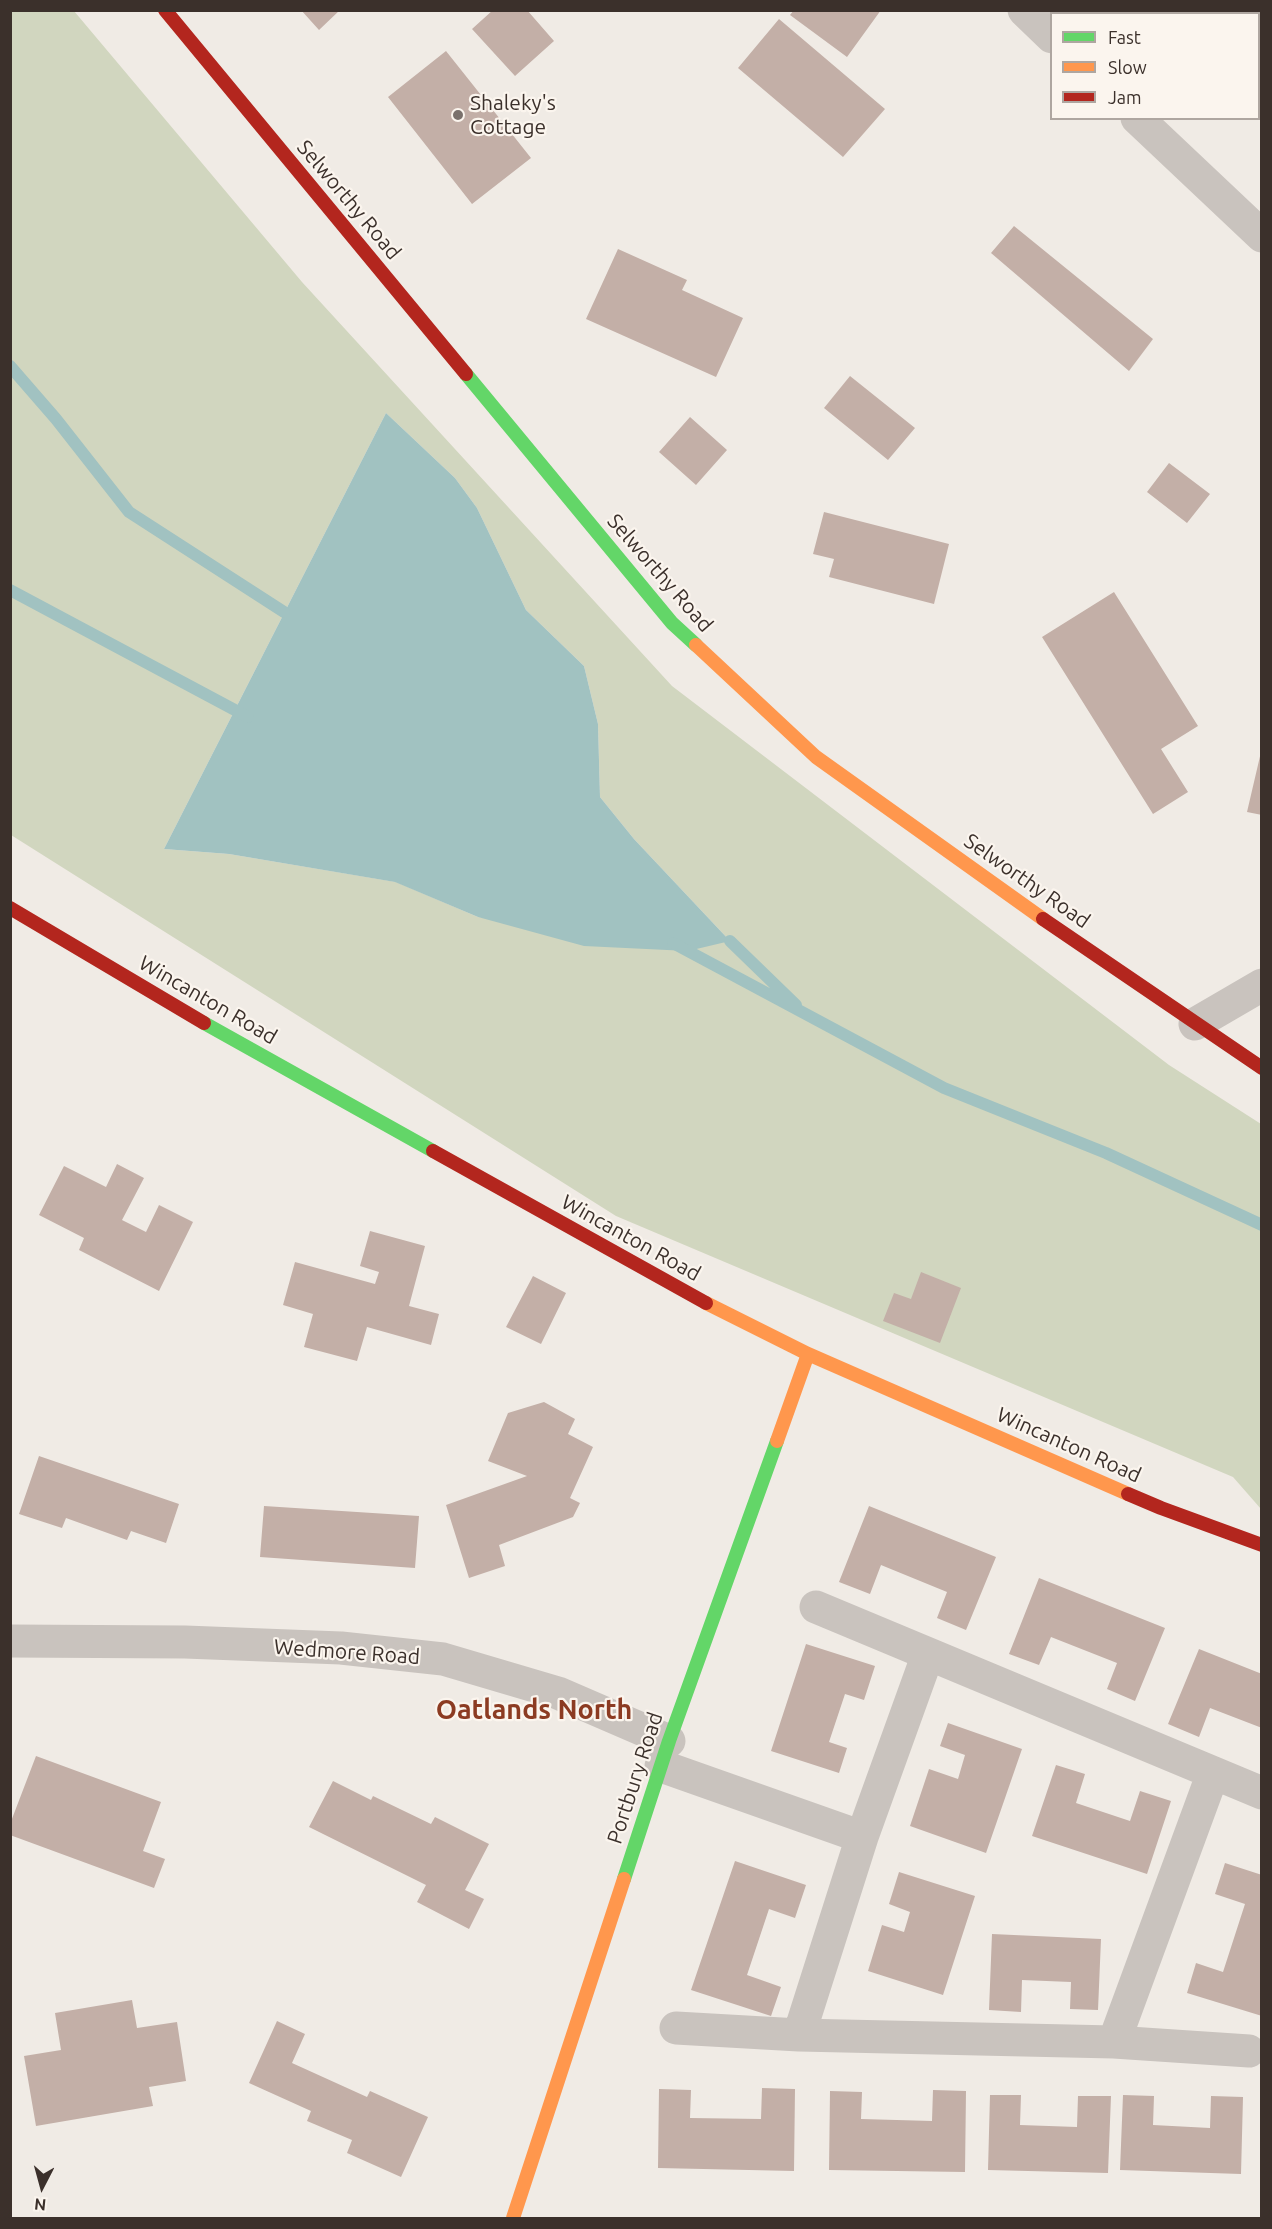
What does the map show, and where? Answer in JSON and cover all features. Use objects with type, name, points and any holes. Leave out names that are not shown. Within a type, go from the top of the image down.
[{"type":"street","name":"Selworthy Road","points":[[165,10],[672,623],[816,757],[1002,891],[1262,1068]]},
{"type":"street","points":[[1024,10],[1050,35]]},
{"type":"street","points":[[1139,120],[1262,236]]},
{"type":"street","name":"Wincanton Road","points":[[10,908],[256,1052],[714,1308],[808,1354],[1161,1508],[1262,1545]]},
{"type":"street","points":[[1195,1024],[1262,985]]},
{"type":"street","name":"Portbury Road","points":[[513,2218],[665,1753],[808,1354]]},
{"type":"street","points":[[1204,1524],[1256,1527],[1262,1525]]},
{"type":"street","points":[[816,1607],[1262,1793]]},
{"type":"street","name":"Wedmore Road","points":[[10,1641],[185,1642],[340,1648],[443,1659],[558,1693],[712,1782],[862,1837]]},
{"type":"street","points":[[799,2034],[862,1837],[928,1654]]},
{"type":"street","points":[[1114,2042],[1213,1773]]},
{"type":"street","points":[[676,2028],[799,2034],[1114,2042],[1249,2051]]},
{"type":"green space","points":[[10,11],[74,11],[302,282],[672,686],[1169,1065],[1261,1124],[1261,1509],[1233,1477],[616,1216],[11,835]],"holes":[[[386,413],[455,478],[477,508],[526,610],[584,666],[598,724],[600,797],[634,839],[730,941],[478,917],[396,882],[229,854],[164,849]]]},
{"type":"water","points":[[386,413],[455,478],[477,508],[526,610],[584,666],[598,724],[600,797],[634,839],[730,941],[688,951],[584,946],[478,917],[395,882],[229,854],[164,849]]},
{"type":"building","points":[[301,10],[340,10],[319,30]]},
{"type":"building","points":[[493,10],[527,10],[554,41],[515,76],[472,29]]},
{"type":"building","points":[[794,10],[827,12],[881,10],[847,57],[790,15]]},
{"type":"building","points":[[779,19],[885,109],[843,157],[738,68]]},
{"type":"building","points":[[446,51],[531,158],[472,204],[388,97]]},
{"type":"building","points":[[1014,226],[1153,339],[1129,371],[991,253]]},
{"type":"building","points":[[618,249],[687,280],[682,290],[743,318],[716,377],[586,319]]},
{"type":"building","points":[[850,376],[915,428],[888,460],[824,408]]},
{"type":"building","points":[[690,417],[727,450],[696,485],[659,452]]},
{"type":"building","points":[[1169,463],[1210,494],[1187,523],[1147,492]]},
{"type":"building","points":[[824,512],[949,544],[934,604],[829,577],[834,559],[813,554]]},
{"type":"building","points":[[1114,592],[1198,726],[1161,749],[1188,792],[1153,814],[1042,637]]},
{"type":"building","points":[[1262,752],[1262,815],[1247,812]]},
{"type":"building","points":[[117,1164],[144,1178],[122,1220],[146,1232],[159,1205],[193,1222],[159,1291],[79,1250],[84,1238],[39,1215],[64,1166],[106,1187]]},
{"type":"building","points":[[370,1231],[425,1246],[409,1306],[439,1314],[431,1345],[367,1327],[357,1361],[304,1347],[313,1314],[283,1305],[295,1262],[375,1284],[379,1272],[360,1266]]},
{"type":"building","points":[[921,1272],[961,1288],[940,1343],[883,1321],[894,1293],[911,1299]]},
{"type":"building","points":[[533,1276],[566,1293],[541,1344],[506,1327]]},
{"type":"building","points":[[544,1402],[575,1419],[568,1434],[593,1447],[570,1498],[580,1503],[573,1517],[499,1545],[505,1566],[469,1578],[446,1505],[527,1476],[488,1461],[508,1413]]},
{"type":"building","points":[[39,1456],[179,1504],[166,1543],[131,1531],[127,1540],[66,1518],[62,1528],[19,1514]]},
{"type":"building","points":[[264,1506],[419,1516],[415,1568],[260,1557]]},
{"type":"building","points":[[869,1506],[996,1557],[966,1630],[937,1618],[947,1592],[881,1565],[870,1594],[839,1582]]},
{"type":"building","points":[[1039,1578],[1165,1628],[1135,1701],[1107,1689],[1117,1663],[1051,1637],[1039,1665],[1009,1654]]},
{"type":"building","points":[[806,1644],[875,1666],[864,1700],[845,1694],[829,1742],[847,1748],[839,1773],[771,1751]]},
{"type":"building","points":[[1199,1649],[1262,1674],[1262,1728],[1210,1708],[1199,1737],[1168,1724]]},
{"type":"building","points":[[948,1723],[1022,1749],[986,1853],[910,1826],[929,1769],[958,1779],[965,1755],[940,1746]]},
{"type":"building","points":[[36,1756],[161,1802],[143,1851],[165,1859],[154,1888],[10,1835],[10,1824]]},
{"type":"building","points":[[1056,1765],[1085,1774],[1076,1803],[1130,1821],[1140,1791],[1171,1801],[1147,1874],[1032,1836]]},
{"type":"building","points":[[333,1781],[371,1800],[373,1796],[431,1824],[435,1817],[489,1844],[465,1890],[484,1899],[469,1929],[417,1902],[426,1885],[309,1827]]},
{"type":"building","points":[[735,1861],[806,1885],[795,1918],[769,1909],[747,1975],[781,1987],[771,2016],[691,1990]]},
{"type":"building","points":[[1225,1863],[1262,1875],[1262,2016],[1187,1993],[1196,1963],[1223,1972],[1245,1904],[1215,1894]]},
{"type":"building","points":[[899,1872],[975,1896],[943,1995],[868,1971],[882,1925],[904,1932],[910,1912],[889,1904]]},
{"type":"building","points":[[992,1934],[1101,1939],[1098,2010],[1070,2009],[1071,1982],[1022,1980],[1021,2012],[989,2010]]},
{"type":"building","points":[[132,2000],[137,2028],[177,2022],[186,2081],[149,2087],[153,2106],[36,2126],[24,2056],[61,2050],[55,2013]]},
{"type":"building","points":[[277,2021],[305,2034],[292,2063],[367,2097],[370,2091],[428,2117],[401,2177],[347,2153],[352,2140],[307,2121],[311,2111],[249,2083]]},
{"type":"building","points":[[762,2088],[795,2089],[794,2171],[658,2168],[659,2089],[691,2090],[690,2118],[761,2119]]},
{"type":"building","points":[[933,2090],[966,2091],[965,2172],[829,2170],[830,2091],[862,2092],[861,2119],[932,2121]]},
{"type":"building","points":[[990,2095],[1021,2095],[1020,2125],[1077,2127],[1078,2096],[1111,2096],[1108,2173],[988,2170]]},
{"type":"building","points":[[1123,2095],[1154,2096],[1153,2125],[1210,2128],[1211,2096],[1243,2097],[1241,2174],[1120,2170]]},
{"type":"waterway","points":[[10,366],[56,419],[129,512],[284,612]]},
{"type":"waterway","points":[[10,590],[248,717]]},
{"type":"waterway","points":[[730,941],[796,1005]]},
{"type":"waterway","points":[[673,943],[944,1088],[1106,1153],[1262,1225]]},
{"type":"traffic: fast","points":[[466,374],[672,623],[696,645]]},
{"type":"traffic: fast","points":[[204,1023],[433,1151]]},
{"type":"traffic: fast","points":[[624,1879],[669,1741],[777,1441]]},
{"type":"traffic: slow","points":[[696,645],[816,757],[1043,919]]},
{"type":"traffic: slow","points":[[706,1303],[808,1354],[1128,1494]]},
{"type":"traffic: slow","points":[[777,1441],[808,1354]]},
{"type":"traffic: slow","points":[[513,2218],[624,1879]]},
{"type":"traffic: jam","points":[[165,10],[466,374]]},
{"type":"traffic: jam","points":[[10,908],[204,1023]]},
{"type":"traffic: jam","points":[[1043,919],[1262,1068]]},
{"type":"traffic: jam","points":[[433,1151],[706,1303]]},
{"type":"traffic: jam","points":[[1128,1494],[1262,1545]]},
{"type":"place","name":"Shaleky's Cottage","points":[[458,115]]},
{"type":"district","name":"Oatlands North","points":[[534,1710]]}]
